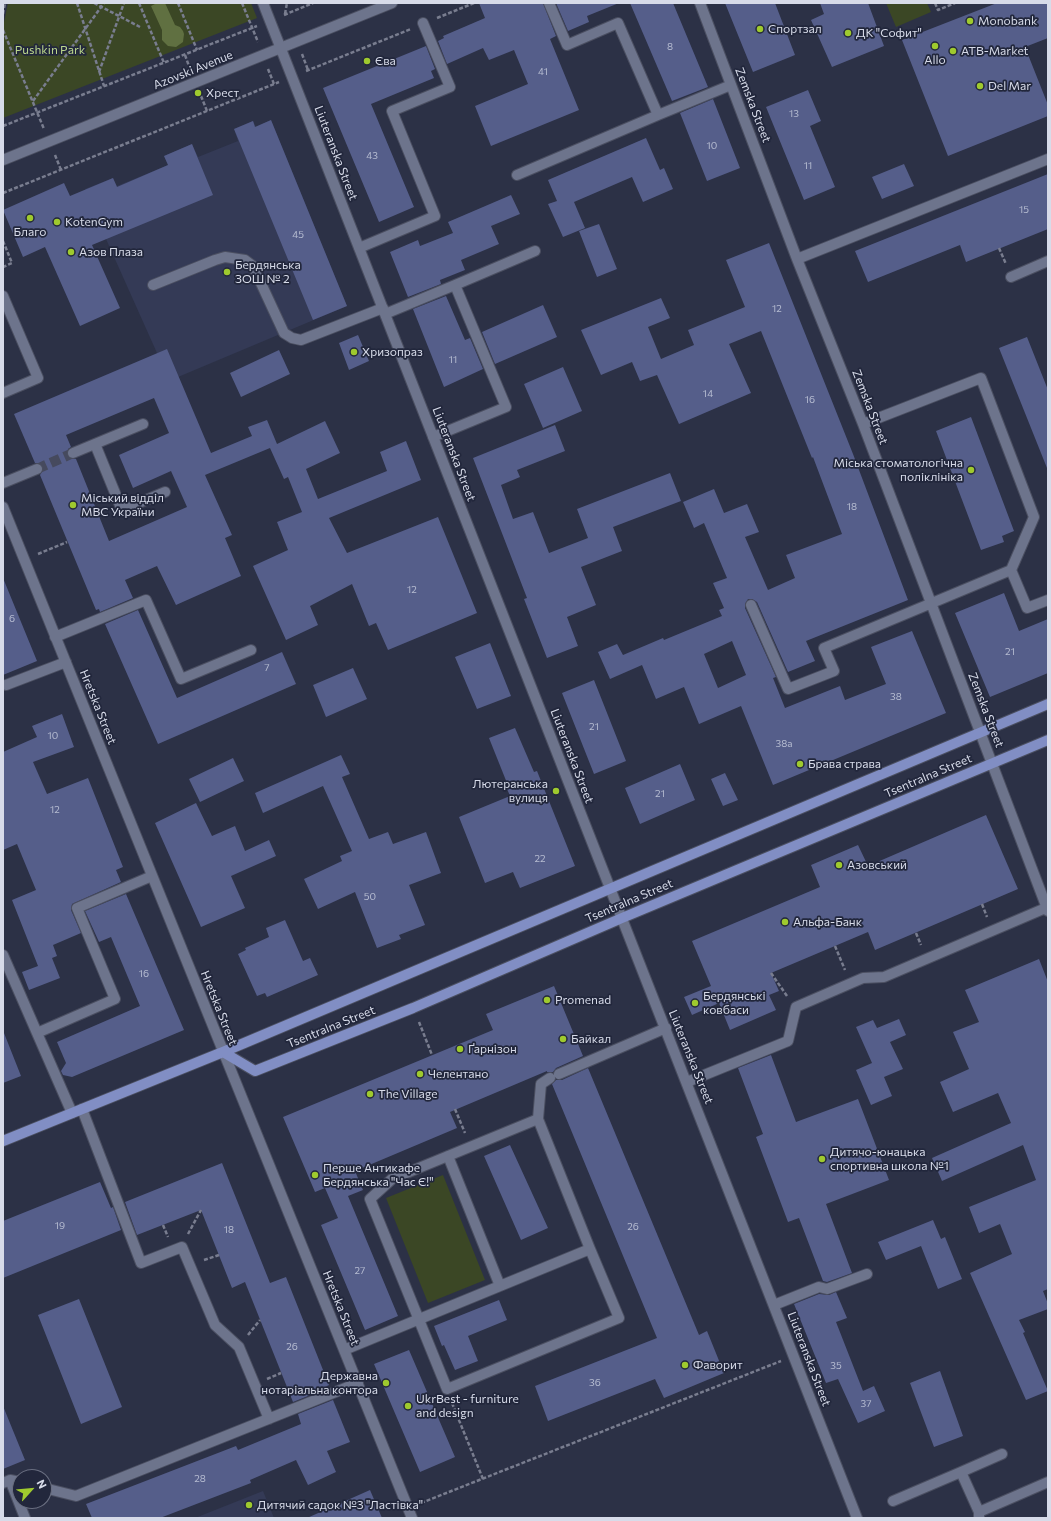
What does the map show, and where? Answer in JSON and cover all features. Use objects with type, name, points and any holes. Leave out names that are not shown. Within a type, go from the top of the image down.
[{"type":"main road","name":"Tsentralna Street","points":[[3,1141],[223,1052],[1048,704]]},
{"type":"main road","name":"Tsentralna Street","points":[[223,1052],[255,1071],[413,1008],[622,918],[1048,740]]},
{"type":"street","name":"Liuteranska Street","points":[[263,3],[857,1518]]},
{"type":"street","name":"Azovski Avenue","points":[[3,160],[392,3]]},
{"type":"street","points":[[549,3],[567,45],[618,24],[658,115]]},
{"type":"street","name":"Zemska Street","points":[[700,3],[797,259],[863,424],[930,604],[1048,909]]},
{"type":"street","points":[[359,248],[435,216],[392,111],[450,87],[423,24]]},
{"type":"street","points":[[517,175],[731,85]]},
{"type":"street","points":[[797,259],[1048,159]]},
{"type":"street","points":[[153,285],[225,257],[245,260],[252,266],[284,332],[292,338],[302,340],[455,285],[535,251]]},
{"type":"street","points":[[1011,277],[1048,261]]},
{"type":"street","points":[[433,437],[506,407],[455,285]]},
{"type":"street","points":[[3,296],[38,378],[3,393]]},
{"type":"street","points":[[863,424],[981,378],[1034,517],[1012,570],[1027,608],[1048,600]]},
{"type":"street","points":[[73,453],[143,424]]},
{"type":"street","points":[[95,444],[122,510],[165,492]]},
{"type":"street","points":[[3,483],[37,469]]},
{"type":"street","name":"Hretska Street","points":[[3,507],[412,1518]]},
{"type":"street","points":[[751,605],[788,689],[834,671],[824,648],[1012,570]]},
{"type":"street","points":[[55,637],[146,600],[181,679],[250,650]]},
{"type":"street","points":[[6,685],[66,662]]},
{"type":"street","points":[[37,1033],[115,999],[77,908],[152,876]]},
{"type":"street","points":[[687,1082],[788,1041],[796,1007],[862,978],[884,977],[1048,909]]},
{"type":"street","points":[[3,955],[72,1113]]},
{"type":"street","points":[[538,1119],[392,1179],[370,1199],[447,1389],[619,1318],[538,1119],[541,1084],[554,1076],[666,1028]]},
{"type":"street","points":[[82,1109],[141,1263],[182,1247],[215,1325],[239,1347],[269,1419]]},
{"type":"street","points":[[448,1156],[500,1286]]},
{"type":"street","points":[[344,1350],[590,1249]]},
{"type":"street","points":[[774,1305],[819,1287],[827,1289],[867,1274]]},
{"type":"street","points":[[52,1490],[76,1496],[358,1383]]},
{"type":"street","points":[[893,1501],[1002,1454]]},
{"type":"street","points":[[961,1472],[979,1515],[1048,1482]]},
{"type":"street","points":[[6,1481],[25,1518]]},
{"type":"path","points":[[3,14],[6,3]]},
{"type":"path","points":[[77,3],[104,86]]},
{"type":"path","points":[[94,3],[140,27]]},
{"type":"path","points":[[33,102],[104,3]]},
{"type":"path","points":[[99,72],[124,3]]},
{"type":"path","points":[[139,3],[164,63]]},
{"type":"path","points":[[178,3],[197,50]]},
{"type":"path","points":[[3,126],[313,3]]},
{"type":"path","points":[[3,193],[474,3]]},
{"type":"path","points":[[935,3],[938,10],[953,3]]},
{"type":"path","points":[[3,30],[61,170]]},
{"type":"path","points":[[3,241],[12,263],[3,267]]},
{"type":"path","points":[[24,560],[68,542]]},
{"type":"path","points":[[835,946],[851,983]]},
{"type":"path","points":[[771,973],[796,1007]]},
{"type":"path","points":[[413,1008],[432,1055]]},
{"type":"path","points":[[455,1109],[471,1146]]},
{"type":"path","points":[[182,1247],[200,1210]]},
{"type":"path","points":[[239,1347],[260,1320]]},
{"type":"path","points":[[408,1508],[794,1356]]},
{"type":"path","points":[[447,1389],[483,1479]]},
{"type":"shaded area","points":[[157,3],[165,3],[175,25],[180,27],[183,31],[183,42],[176,47],[168,46],[162,40],[162,30],[151,6]]},
{"type":"shaded area","name":"Бердянська ЗОШ № 2","points":[[271,120],[347,306],[178,377],[157,353],[85,189],[113,178],[117,186],[168,165],[164,156],[192,144],[198,157],[238,141],[234,129],[253,121],[256,127]]},
{"type":"shaded area","name":"Дитячий садок №3 \"Ластівка\"","points":[[263,1491],[274,1518],[195,1518]]},
{"type":"green space","name":"Pushkin Park","points":[[8,3],[251,3],[257,18],[3,118],[3,27]]},
{"type":"green space","points":[[886,3],[927,3],[931,12],[896,27]]},
{"type":"green space","points":[[443,1175],[485,1280],[428,1303],[386,1198]]},
{"type":"building","points":[[479,3],[543,3],[556,36],[550,39],[579,110],[491,146],[475,106],[528,84],[514,50],[489,60],[483,48],[447,64],[438,41],[444,38],[443,36],[485,18]]},
{"type":"building","points":[[556,3],[619,3],[587,16],[589,22],[568,31]]},
{"type":"building","points":[[630,3],[673,3],[708,87],[672,101]]},
{"type":"building","name":"Спортзал","points":[[725,3],[775,3],[795,55],[753,72]]},
{"type":"building","name":"ДК \"Софит\"","points":[[820,3],[868,3],[884,46],[832,67],[811,20],[824,14]]},
{"type":"building","name":"Del Mar","points":[[997,3],[1048,3],[1048,38],[1025,47],[1048,105],[1048,116],[948,156],[902,40]]},
{"type":"building","points":[[426,46],[435,69],[431,71],[434,78],[371,104],[414,207],[379,222],[323,88]]},
{"type":"building","points":[[808,90],[821,121],[810,126],[835,187],[804,200],[766,107]]},
{"type":"building","points":[[713,99],[740,168],[707,181],[680,113]]},
{"type":"building","points":[[271,120],[347,306],[313,320],[234,129],[253,121],[255,127]]},
{"type":"building","points":[[646,138],[660,170],[664,168],[673,189],[643,202],[632,177],[574,202],[585,228],[563,237],[548,204],[557,201],[548,180]]},
{"type":"building","points":[[192,144],[213,195],[92,245],[120,308],[80,326],[45,247],[23,257],[3,210],[64,183],[70,196],[113,178],[117,187],[168,165],[164,156]]},
{"type":"building","points":[[904,164],[914,186],[882,199],[872,177]]},
{"type":"building","points":[[1048,174],[1048,229],[966,262],[960,245],[868,282],[855,251]]},
{"type":"building","points":[[511,195],[520,214],[491,226],[499,244],[461,260],[465,270],[440,280],[441,284],[408,297],[390,252],[418,240],[420,246],[453,233],[448,222]]},
{"type":"building","points":[[599,224],[617,269],[597,277],[579,231]]},
{"type":"building","points":[[769,243],[853,454],[908,600],[806,641],[815,661],[788,672],[757,602],[752,599],[748,599],[745,604],[745,608],[776,677],[773,678],[785,708],[840,686],[845,700],[886,684],[871,647],[912,631],[946,713],[773,785],[741,706],[699,724],[684,687],[656,699],[642,665],[610,679],[598,652],[617,644],[623,655],[722,616],[719,610],[724,608],[713,583],[727,578],[704,523],[694,528],[683,502],[714,489],[724,513],[747,504],[759,532],[745,537],[768,590],[795,578],[786,555],[842,534],[813,457],[812,458],[761,331],[729,344],[751,393],[679,424],[657,375],[640,381],[632,362],[601,375],[581,330],[661,298],[670,318],[648,327],[661,359],[694,345],[688,330],[745,307],[726,260]],"holes":[[[732,641],[746,675],[718,688],[704,654]]]},
{"type":"building","points":[[446,296],[465,340],[470,338],[483,369],[444,387],[413,309]]},
{"type":"building","points":[[543,305],[557,337],[495,364],[482,332]]},
{"type":"building","name":"Хризопраз","points":[[358,335],[369,361],[349,370],[339,343]]},
{"type":"building","points":[[1027,337],[1048,390],[1047,468],[999,348]]},
{"type":"building","points":[[167,349],[211,453],[252,436],[248,427],[267,420],[277,444],[325,421],[340,453],[306,469],[318,499],[387,471],[380,452],[406,441],[421,480],[329,518],[347,553],[438,517],[477,613],[388,650],[376,623],[369,626],[352,584],[310,606],[318,625],[286,640],[253,566],[288,550],[277,522],[302,512],[288,477],[284,479],[270,448],[205,475],[232,535],[225,538],[241,576],[176,605],[157,566],[125,580],[133,598],[100,612],[99,609],[96,610],[40,475],[43,470],[43,466],[35,463],[14,414]],"holes":[[[154,398],[169,433],[119,455],[133,488],[171,471],[187,507],[109,541],[76,459],[69,458],[67,455],[68,449],[71,447],[66,435]]]},
{"type":"building","points":[[279,350],[290,374],[241,397],[230,373]]},
{"type":"building","points":[[563,367],[582,411],[543,428],[524,384]]},
{"type":"building","name":"Міська стоматологічна поліклініка","points":[[971,417],[1014,531],[1002,536],[1004,542],[981,550],[936,431]]},
{"type":"building","points":[[555,425],[565,451],[517,470],[520,477],[501,485],[513,519],[533,512],[549,553],[588,538],[577,509],[670,473],[681,501],[613,527],[622,551],[581,567],[596,605],[567,617],[578,646],[547,658],[524,599],[527,598],[473,458]]},
{"type":"building","points":[[3,578],[37,661],[3,675]]},
{"type":"building","points":[[1004,593],[1019,631],[1048,619],[1048,673],[990,697],[955,613]]},
{"type":"building","points":[[138,610],[177,698],[282,652],[296,684],[158,744],[105,624]]},
{"type":"building","points":[[490,643],[511,696],[477,709],[455,657]]},
{"type":"building","points":[[353,668],[367,699],[326,717],[313,685]]},
{"type":"building","points":[[594,680],[626,761],[594,774],[562,693]]},
{"type":"building","points":[[62,714],[74,747],[33,762],[47,794],[88,778],[123,867],[116,870],[121,882],[72,904],[71,910],[81,933],[53,945],[57,956],[52,958],[60,978],[29,990],[22,972],[38,966],[12,900],[36,890],[17,844],[3,850],[3,752],[37,737],[32,726]]},
{"type":"building","points":[[515,728],[534,772],[537,771],[575,866],[520,888],[513,872],[485,883],[459,817],[510,796],[505,784],[507,783],[489,738]]},
{"type":"building","points":[[341,755],[350,774],[342,777],[369,839],[388,832],[393,844],[426,832],[441,873],[409,885],[425,925],[399,935],[401,939],[377,948],[355,892],[318,909],[304,879],[342,861],[340,856],[352,851],[323,786],[263,813],[255,793]]},
{"type":"building","points":[[233,758],[244,781],[200,802],[189,779]]},
{"type":"building","points":[[680,764],[695,800],[640,824],[625,788]]},
{"type":"building","points":[[725,773],[738,800],[723,806],[711,779]]},
{"type":"building","points":[[196,803],[212,836],[235,826],[245,851],[269,840],[276,856],[231,876],[245,908],[201,927],[155,823]]},
{"type":"building","points":[[986,815],[1018,889],[875,950],[868,932],[771,973],[779,991],[769,995],[776,1010],[730,1030],[719,1003],[692,1015],[684,997],[711,986],[692,941],[820,887],[811,865],[858,845],[868,866]]},
{"type":"building","points":[[126,894],[184,1030],[72,1077],[63,1075],[61,1071],[66,1063],[57,1042],[140,1006],[111,937],[99,942],[85,911]]},
{"type":"building","points":[[285,920],[303,961],[310,958],[318,975],[267,997],[265,993],[257,996],[238,954],[246,950],[245,948],[269,937],[266,928]]},
{"type":"building","points":[[1039,959],[1048,982],[1048,1289],[1043,1291],[1048,1304],[1048,1309],[1019,1320],[1025,1332],[1023,1333],[1048,1391],[1026,1400],[970,1273],[1012,1254],[1000,1224],[979,1233],[969,1207],[1036,1180],[1023,1145],[942,1181],[932,1158],[1011,1123],[998,1093],[953,1112],[940,1082],[969,1069],[953,1032],[979,1022],[965,990]]},
{"type":"building","points":[[554,986],[583,1056],[556,1068],[553,1072],[547,1071],[450,1112],[457,1128],[355,1171],[363,1190],[348,1196],[398,1316],[365,1330],[321,1225],[338,1218],[325,1188],[315,1192],[283,1117],[493,1030],[486,1014]]},
{"type":"building","points":[[899,1019],[906,1035],[890,1042],[903,1069],[884,1077],[892,1096],[871,1105],[856,1070],[872,1063],[856,1027],[873,1020],[877,1028]]},
{"type":"building","points":[[4,1033],[21,1076],[3,1083],[3,1034]]},
{"type":"building","name":"Дитячо-юнацька спортивна школа №1","points":[[771,1055],[796,1122],[858,1099],[889,1180],[826,1204],[852,1273],[827,1282],[823,1281],[799,1218],[788,1222],[756,1137],[763,1134],[738,1068]]},
{"type":"building","points":[[588,1068],[699,1335],[707,1331],[724,1373],[664,1398],[655,1379],[548,1421],[535,1386],[657,1338],[552,1084],[556,1080],[562,1080]]},
{"type":"building","points":[[510,1145],[548,1228],[521,1240],[484,1156]]},
{"type":"building","points":[[222,1163],[270,1283],[286,1277],[329,1385],[327,1386],[328,1388],[293,1402],[245,1282],[232,1288],[201,1210],[137,1235],[125,1202]]},
{"type":"building","points":[[100,1182],[111,1208],[113,1207],[121,1230],[3,1278],[3,1221]]},
{"type":"building","points":[[933,1220],[941,1239],[945,1237],[962,1279],[938,1289],[921,1246],[886,1260],[878,1242]]},
{"type":"building","points":[[836,1292],[847,1318],[836,1322],[863,1391],[874,1386],[885,1411],[858,1423],[838,1379],[826,1383],[794,1304],[819,1294],[829,1295]]},
{"type":"building","points":[[79,1299],[122,1407],[81,1424],[38,1315]]},
{"type":"building","points":[[499,1300],[507,1320],[468,1336],[478,1361],[455,1370],[444,1345],[442,1346],[434,1326]]},
{"type":"building","points":[[409,1350],[455,1457],[420,1472],[374,1364]]},
{"type":"building","points":[[940,1371],[963,1436],[934,1447],[910,1383]]},
{"type":"building","points":[[333,1400],[350,1442],[327,1451],[336,1472],[308,1485],[296,1460],[250,1480],[251,1483],[160,1518],[92,1518],[86,1504],[236,1446],[238,1450],[301,1424],[298,1414]]},
{"type":"building","points":[[3,1406],[25,1460],[3,1469]]},
{"type":"building","points":[[370,1490],[382,1518],[307,1518]]},
{"type":"tunnel","points":[[37,469],[73,453]]},
{"type":"place","name":"Monobank","points":[[970,21]]},
{"type":"place","name":"Спортзал","points":[[760,29]]},
{"type":"place","name":"ДК \"Софит\"","points":[[848,33]]},
{"type":"place","name":"Allo","points":[[935,46]]},
{"type":"place","name":"ATB-Market","points":[[953,51]]},
{"type":"place","name":"Єва","points":[[367,61]]},
{"type":"place","name":"Del Mar","points":[[980,86]]},
{"type":"place","name":"Хрест","points":[[198,93]]},
{"type":"place","name":"Благо","points":[[30,218]]},
{"type":"place","name":"KotenGym","points":[[57,222]]},
{"type":"place","name":"Азов Плаза","points":[[71,252]]},
{"type":"place","name":"Бердянська ЗОШ № 2","points":[[227,272]]},
{"type":"place","name":"Хризопраз","points":[[354,352]]},
{"type":"place","name":"Міська стоматологічна поліклініка","points":[[971,470]]},
{"type":"place","name":"Міський відділ МВС України","points":[[73,505]]},
{"type":"place","name":"Брава страва","points":[[800,764]]},
{"type":"place","name":"Лютеранська вулиця","points":[[556,791]]},
{"type":"place","name":"Азовський","points":[[839,865]]},
{"type":"place","name":"Альфа-Банк","points":[[785,922]]},
{"type":"place","name":"Promenad","points":[[547,1000]]},
{"type":"place","name":"Бердянські ковбаси","points":[[695,1003]]},
{"type":"place","name":"Байкал","points":[[563,1039]]},
{"type":"place","name":"Ґарнізон","points":[[460,1049]]},
{"type":"place","name":"Челентано","points":[[420,1074]]},
{"type":"place","name":"The Village","points":[[370,1094]]},
{"type":"place","name":"Дитячо-юнацька спортивна школа №1","points":[[822,1159]]},
{"type":"place","name":"Перше Антикафе Бердянська \"Час Є!\"","points":[[315,1175]]},
{"type":"place","name":"Фаворит","points":[[685,1365]]},
{"type":"place","name":"Державна нотаріальна контора","points":[[386,1383]]},
{"type":"place","name":"UkrBest - furniture and design","points":[[408,1406]]},
{"type":"place","name":"Дитячий садок №3 \"Ластівка\"","points":[[249,1505]]}]
